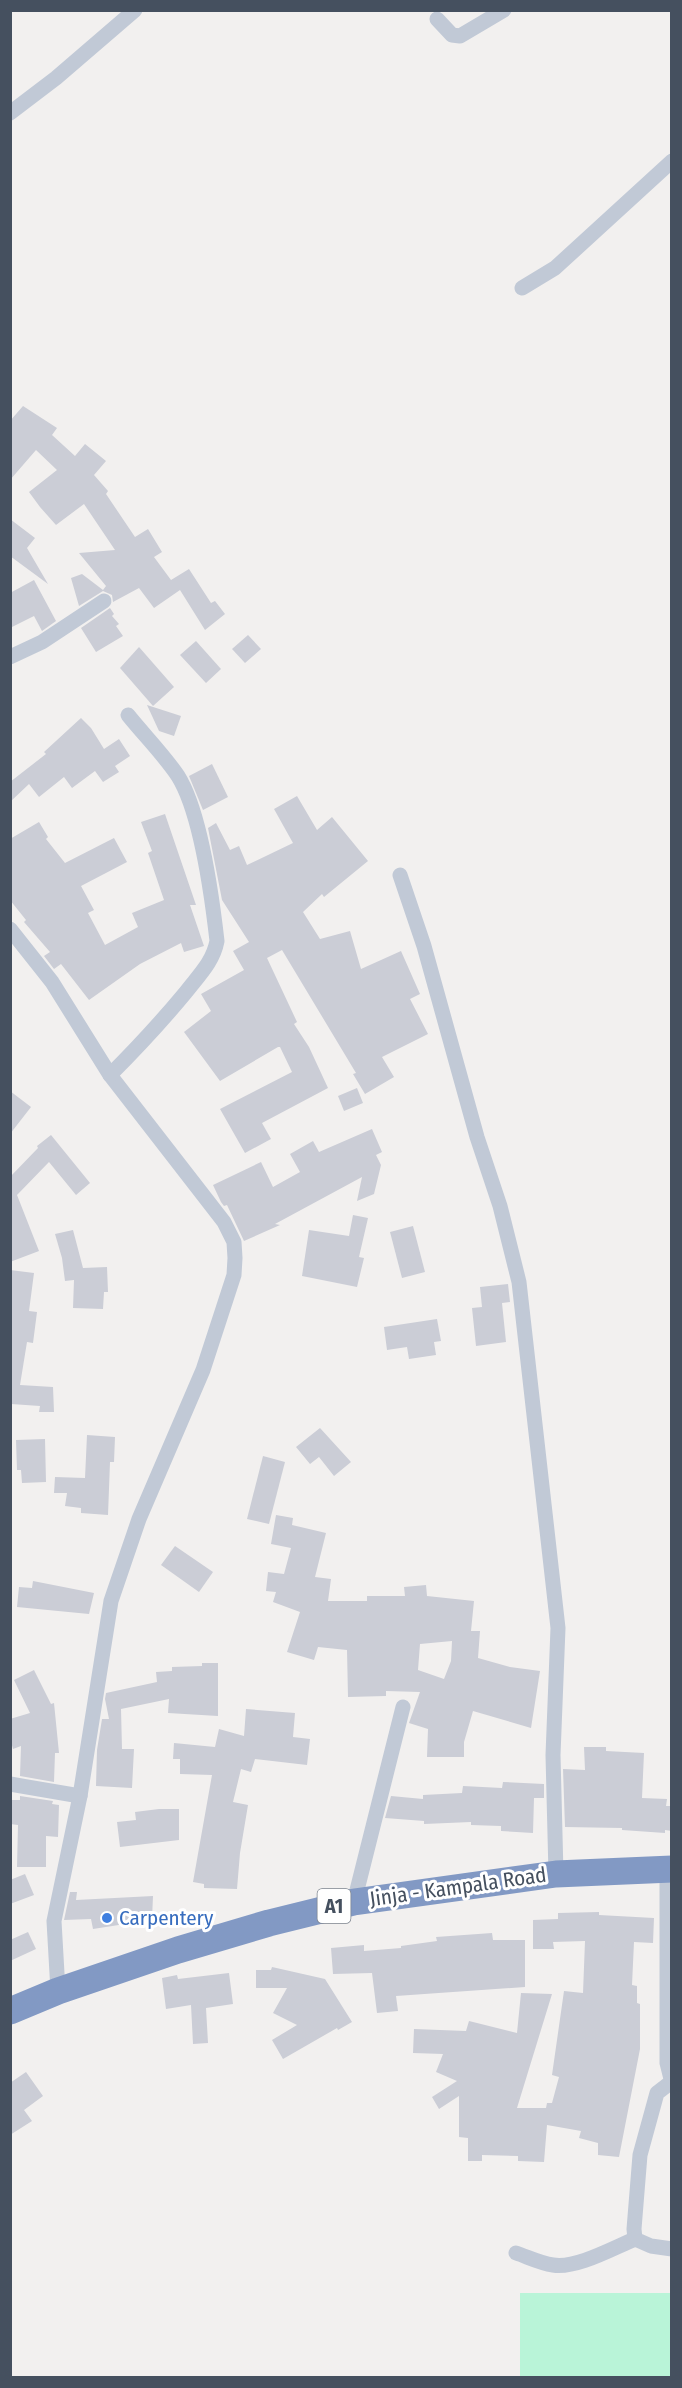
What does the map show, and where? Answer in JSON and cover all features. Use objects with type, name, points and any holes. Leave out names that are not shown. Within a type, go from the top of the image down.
[{"type":"highway","name":"Jinja - Kampala Road","points":[[10,2011],[58,1991],[178,1950],[269,1923],[354,1902],[556,1874],[669,1869]]},
{"type":"street","points":[[10,113],[56,78],[135,10]]},
{"type":"street","points":[[437,20],[452,35],[460,36],[504,10]]},
{"type":"street","points":[[522,288],[555,268],[672,161]]},
{"type":"street","points":[[12,654],[42,642],[104,601]]},
{"type":"street","points":[[111,1075],[166,1018],[204,971],[215,954],[218,941],[203,850],[188,797],[178,776],[128,716]]},
{"type":"street","points":[[400,875],[424,946],[477,1137],[500,1206],[519,1282],[558,1628],[553,1755],[556,1874]]},
{"type":"street","points":[[10,928],[52,982],[111,1075],[224,1222],[234,1242],[236,1257],[234,1275],[203,1370],[139,1519],[111,1601],[80,1796],[54,1921],[58,1991]]},
{"type":"street","points":[[354,1902],[403,1707]]},
{"type":"street","points":[[10,1784],[80,1796]]},
{"type":"street","points":[[635,2239],[640,2155],[657,2093],[671,2083],[667,2063],[669,1869]]},
{"type":"street","points":[[516,2253],[554,2266],[582,2261],[635,2239],[651,2246],[672,2249]]},
{"type":"green space","points":[[520,2293],[671,2293],[671,2377],[520,2377]]},
{"type":"building","points":[[23,406],[57,428],[52,435],[75,456],[85,444],[106,461],[94,475],[108,491],[106,494],[135,537],[148,529],[162,552],[154,557],[171,580],[189,569],[211,603],[215,601],[225,614],[205,630],[180,590],[154,608],[139,588],[113,602],[112,595],[103,591],[79,606],[71,578],[82,574],[103,590],[106,586],[79,553],[115,550],[84,504],[56,525],[40,507],[29,492],[57,470],[36,450],[10,480],[10,421]]},
{"type":"building","points":[[10,519],[35,538],[27,548],[48,584],[10,556]]},
{"type":"building","points":[[34,580],[56,621],[42,631],[34,616],[10,628],[10,593]]},
{"type":"building","points":[[110,608],[114,614],[112,616],[119,624],[116,626],[123,636],[96,652],[81,628]]},
{"type":"building","points":[[248,635],[261,649],[245,663],[232,649]]},
{"type":"building","points":[[196,641],[221,669],[206,683],[180,655]]},
{"type":"building","points":[[139,647],[174,687],[153,706],[120,668]]},
{"type":"building","points":[[147,705],[181,716],[174,736],[159,731]]},
{"type":"building","points":[[81,718],[91,728],[104,749],[119,739],[130,756],[115,766],[119,772],[103,782],[95,771],[72,788],[64,777],[39,797],[29,784],[10,802],[10,782],[46,754],[44,752]]},
{"type":"building","points":[[212,764],[228,797],[203,810],[189,776]]},
{"type":"building","points":[[297,796],[317,830],[332,817],[368,861],[324,897],[322,894],[303,912],[320,939],[350,931],[361,969],[401,951],[420,994],[410,999],[428,1034],[382,1057],[394,1077],[365,1094],[353,1074],[356,1073],[282,950],[267,958],[297,1022],[294,1024],[309,1047],[328,1088],[262,1123],[271,1139],[245,1153],[220,1109],[292,1072],[278,1047],[220,1081],[184,1032],[211,1011],[201,994],[244,970],[233,951],[249,942],[222,900],[208,828],[216,823],[230,850],[239,846],[247,865],[293,843],[274,809]]},
{"type":"building","points":[[165,814],[196,905],[190,905],[204,946],[184,952],[181,943],[140,964],[89,1000],[61,964],[54,969],[44,956],[50,952],[24,922],[26,920],[10,900],[10,839],[39,822],[48,837],[46,839],[65,863],[114,838],[127,862],[81,886],[94,910],[88,913],[105,945],[138,927],[132,913],[164,900],[148,853],[152,851],[141,822]]},
{"type":"building","points":[[357,1088],[363,1103],[344,1111],[338,1096]]},
{"type":"building","points":[[10,1091],[31,1107],[10,1134]]},
{"type":"building","points":[[372,1129],[382,1152],[376,1155],[381,1165],[374,1194],[357,1201],[362,1177],[275,1224],[280,1225],[244,1241],[227,1205],[224,1206],[221,1202],[213,1185],[261,1162],[273,1187],[300,1172],[290,1154],[313,1141],[319,1152]]},
{"type":"building","points":[[51,1135],[90,1183],[76,1195],[49,1162],[17,1195],[39,1251],[10,1262],[10,1177],[38,1148],[37,1146]]},
{"type":"building","points":[[353,1215],[368,1218],[359,1257],[364,1258],[357,1287],[302,1276],[309,1230],[349,1236]]},
{"type":"building","points":[[413,1226],[425,1272],[402,1278],[390,1232]]},
{"type":"building","points":[[73,1230],[83,1268],[107,1267],[108,1292],[104,1292],[103,1309],[73,1308],[74,1280],[65,1281],[62,1258],[55,1234]]},
{"type":"building","points":[[10,1270],[34,1273],[29,1311],[37,1312],[33,1343],[27,1342],[20,1385],[53,1387],[54,1412],[39,1412],[40,1406],[11,1404]]},
{"type":"building","points":[[508,1284],[510,1302],[502,1303],[506,1342],[476,1346],[472,1308],[482,1307],[480,1287]]},
{"type":"building","points":[[437,1319],[441,1341],[434,1342],[436,1355],[409,1359],[407,1347],[387,1350],[384,1327]]},
{"type":"building","points":[[320,1428],[351,1462],[334,1476],[319,1457],[310,1464],[296,1447]]},
{"type":"building","points":[[87,1435],[115,1437],[114,1462],[110,1462],[108,1515],[81,1513],[81,1508],[65,1506],[67,1493],[54,1493],[55,1477],[85,1478]]},
{"type":"building","points":[[45,1439],[46,1482],[22,1483],[21,1470],[17,1470],[16,1440]]},
{"type":"building","points":[[263,1456],[285,1462],[269,1524],[247,1519]]},
{"type":"building","points":[[276,1515],[293,1518],[292,1525],[326,1533],[315,1577],[331,1579],[328,1601],[367,1601],[367,1596],[405,1596],[404,1587],[426,1585],[427,1596],[474,1601],[471,1631],[480,1631],[478,1658],[510,1667],[540,1671],[531,1728],[473,1711],[464,1742],[464,1757],[427,1757],[428,1729],[409,1723],[420,1692],[386,1691],[386,1696],[348,1697],[347,1650],[318,1647],[314,1660],[287,1652],[300,1612],[273,1602],[276,1592],[266,1591],[268,1572],[284,1574],[291,1548],[271,1544]],"holes":[[[452,1641],[451,1661],[444,1679],[418,1670],[420,1644]]]},
{"type":"building","points":[[175,1546],[213,1572],[199,1592],[161,1565]]},
{"type":"building","points":[[33,1581],[94,1593],[89,1614],[17,1607],[19,1587],[32,1588]]},
{"type":"building","points":[[202,1663],[218,1663],[218,1716],[168,1713],[169,1699],[121,1709],[122,1749],[134,1749],[132,1788],[96,1786],[97,1750],[102,1719],[109,1719],[106,1693],[157,1682],[156,1672],[172,1671],[172,1667],[202,1666]]},
{"type":"building","points":[[34,1670],[51,1704],[54,1703],[59,1753],[55,1753],[54,1782],[20,1776],[21,1746],[13,1749],[10,1738],[10,1719],[30,1713],[14,1680]]},
{"type":"building","points":[[246,1709],[295,1713],[293,1737],[310,1739],[307,1765],[255,1759],[251,1772],[241,1769],[233,1802],[248,1805],[237,1889],[204,1888],[204,1884],[193,1882],[212,1775],[180,1774],[180,1759],[173,1759],[174,1743],[215,1747],[219,1729],[244,1736]]},
{"type":"building","points":[[584,1747],[606,1747],[606,1751],[644,1753],[642,1798],[667,1799],[666,1806],[672,1806],[672,1831],[665,1830],[665,1833],[622,1830],[622,1828],[565,1827],[563,1769],[585,1770]]},
{"type":"building","points":[[503,1782],[544,1784],[544,1798],[534,1798],[533,1833],[501,1831],[501,1826],[471,1825],[471,1822],[424,1824],[424,1821],[385,1818],[391,1796],[423,1799],[423,1795],[462,1793],[463,1786],[502,1788]]},
{"type":"building","points":[[20,1796],[53,1801],[52,1804],[59,1805],[58,1837],[46,1836],[46,1867],[17,1867],[18,1825],[10,1824],[10,1800],[20,1800]]},
{"type":"building","points":[[179,1809],[179,1840],[120,1847],[117,1822],[136,1820],[135,1812]]},
{"type":"building","points":[[25,1874],[34,1895],[10,1904],[10,1880]]},
{"type":"building","points":[[70,1892],[77,1892],[76,1900],[153,1896],[152,1919],[138,1919],[138,1922],[93,1929],[91,1919],[64,1920]]},
{"type":"building","points":[[599,1912],[599,1915],[654,1918],[653,1943],[634,1942],[632,1985],[637,1986],[637,2003],[640,2004],[640,2049],[619,2157],[598,2155],[598,2143],[579,2138],[581,2131],[547,2125],[544,2162],[518,2161],[518,2156],[482,2155],[482,2161],[468,2161],[468,2138],[459,2137],[459,2096],[439,2109],[432,2097],[457,2081],[436,2072],[443,2054],[413,2053],[414,2029],[466,2031],[469,2021],[517,2033],[521,1993],[552,1994],[517,2108],[546,2108],[547,2103],[552,2103],[559,2077],[552,2075],[564,1991],[583,1993],[585,1941],[553,1942],[554,1949],[533,1949],[533,1920],[558,1919],[558,1913]]},
{"type":"building","points":[[28,1932],[36,1949],[10,1961],[10,1940]]},
{"type":"building","points":[[492,1933],[493,1940],[525,1940],[525,1987],[396,1996],[398,2011],[377,2013],[372,1973],[333,1974],[331,1948],[364,1945],[364,1951],[401,1948],[401,1946],[437,1941],[436,1937]]},
{"type":"building","points":[[272,1967],[325,1979],[352,2022],[338,2030],[337,2028],[283,2059],[272,2040],[297,2025],[273,2013],[287,1988],[256,1988],[256,1970],[271,1970]]},
{"type":"building","points":[[229,1973],[233,2004],[206,2008],[208,2043],[193,2044],[191,2005],[166,2009],[162,1978],[177,1975],[178,1979]]},
{"type":"building","points":[[26,2072],[43,2096],[24,2110],[32,2121],[10,2135],[10,2083]]},
{"type":"place","name":"Carpentery","points":[[107,1918]]}]
